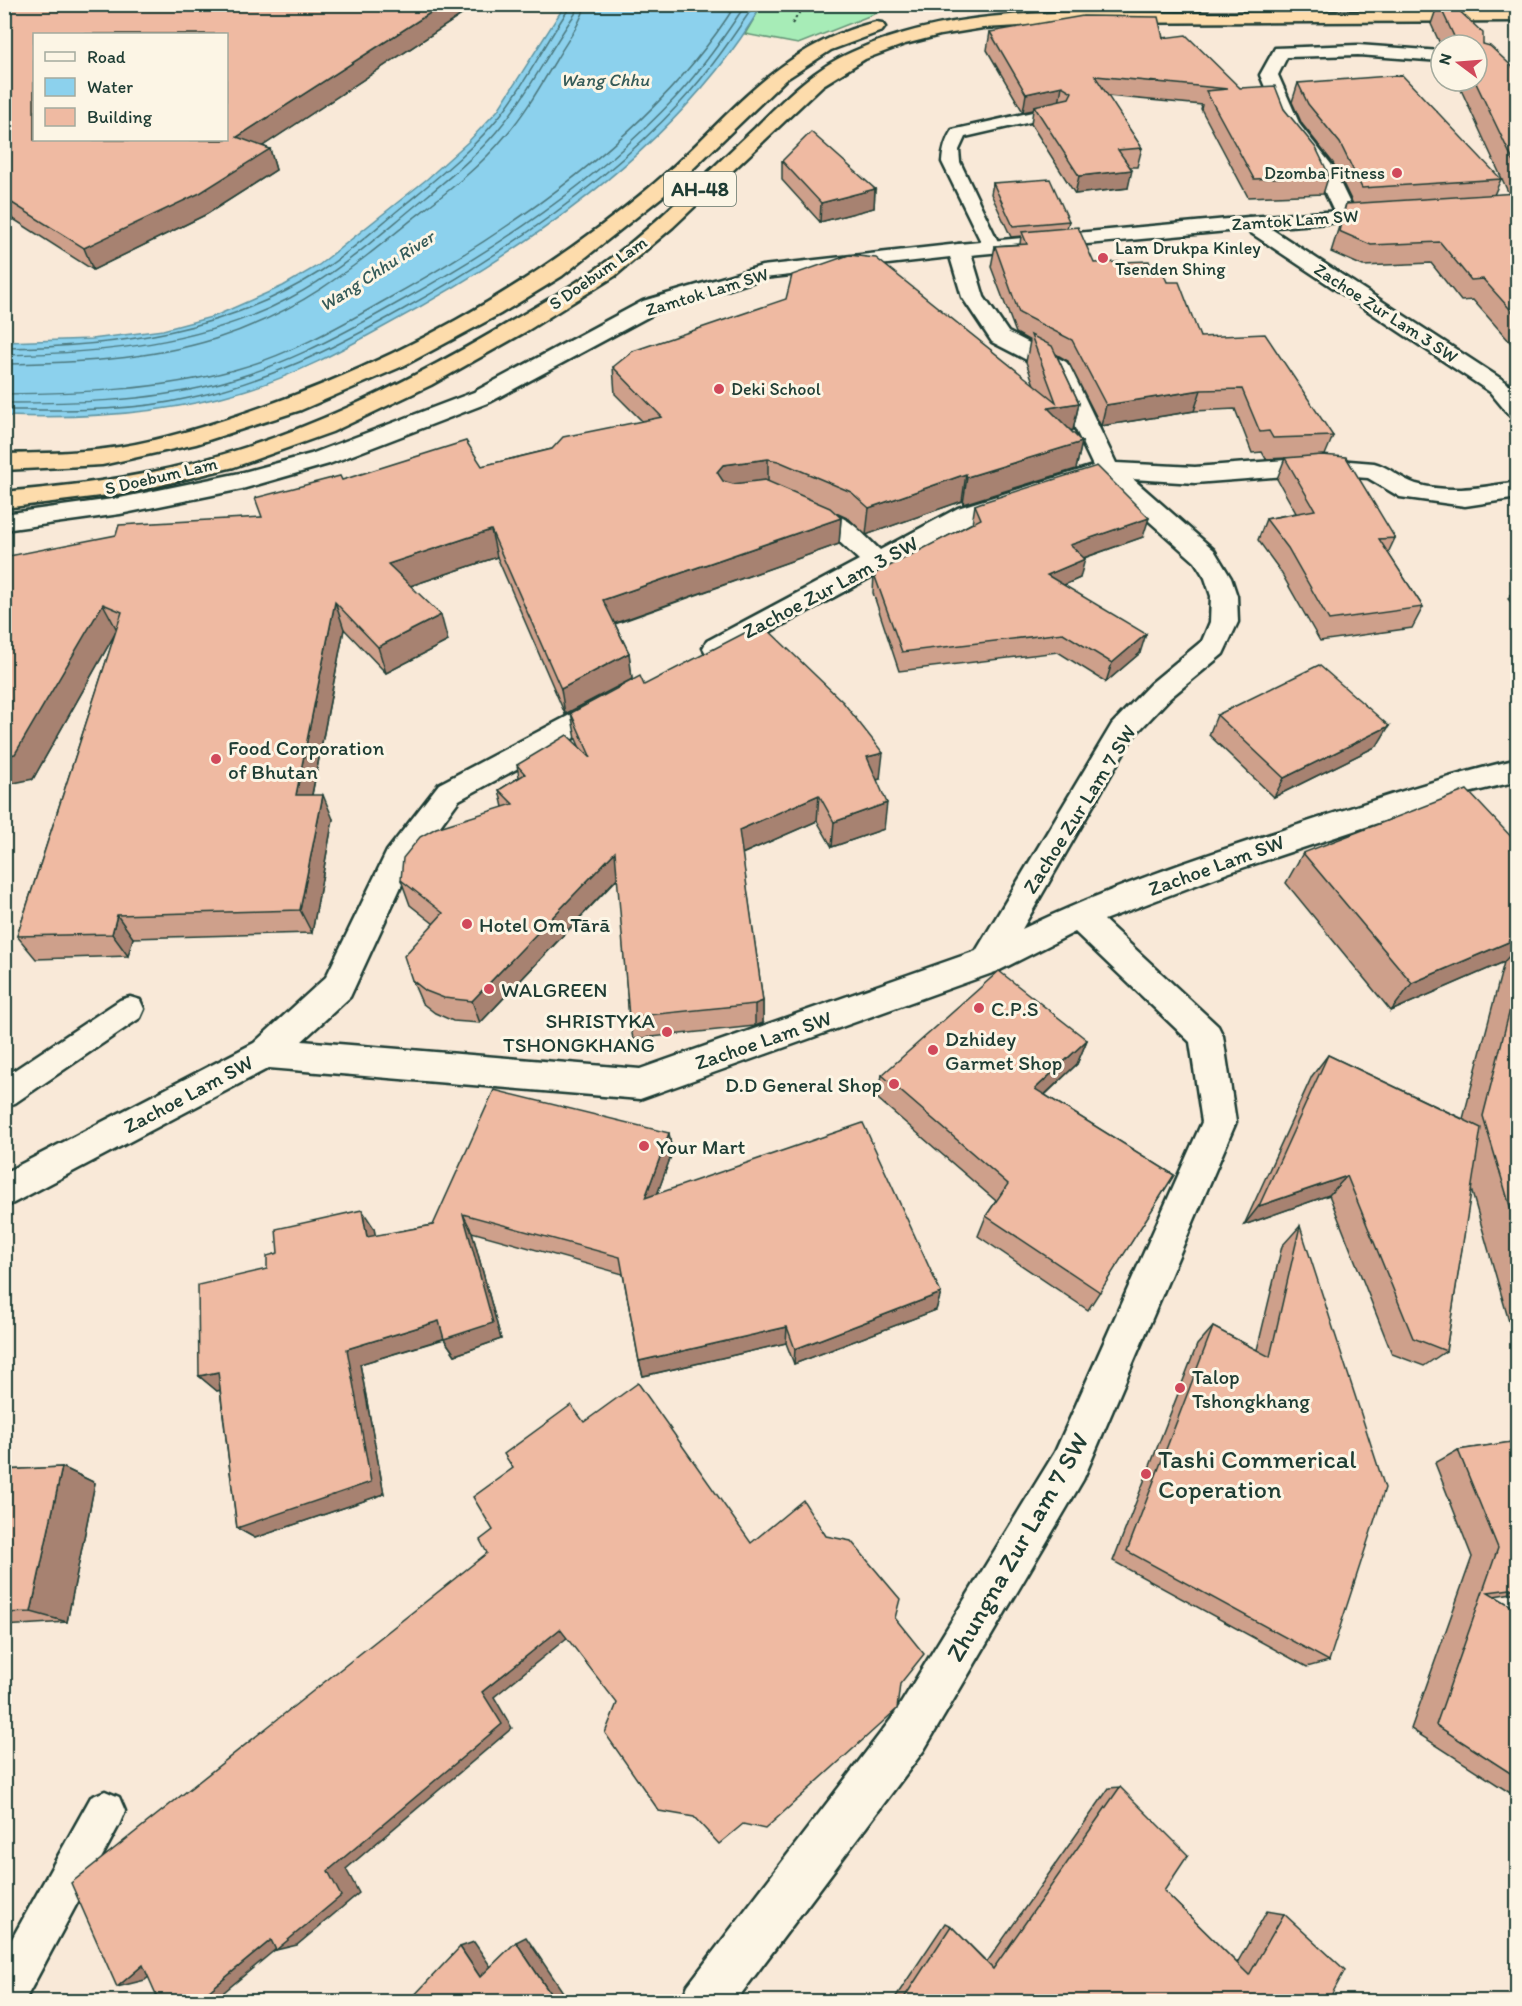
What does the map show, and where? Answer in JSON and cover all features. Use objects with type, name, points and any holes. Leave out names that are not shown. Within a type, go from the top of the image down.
[{"type":"highway","name":"S Doebum Lam","points":[[4,500],[105,490],[255,453],[320,428],[412,385],[489,344],[570,296],[632,252],[807,88],[859,55],[883,46],[959,28],[1041,18],[1518,16]]},
{"type":"highway","name":"S Doebum Lam","points":[[4,462],[133,453],[246,422],[304,401],[392,362],[464,325],[540,281],[594,242],[662,187],[777,77],[805,57],[857,32],[896,21]]},
{"type":"street","points":[[1346,216],[1321,164],[1291,126],[1269,75],[1281,52],[1358,50],[1429,55]]},
{"type":"street","name":"Zamtok Lam SW","points":[[4,522],[120,506],[242,481],[320,459],[482,398],[651,306],[762,272],[959,250],[1248,223],[1405,212]]},
{"type":"street","name":"Zachoe Zur Lam 3 SW","points":[[1248,223],[1498,387],[1518,411]]},
{"type":"street","name":"Zachoe Zur Lam 7 SW","points":[[959,250],[974,297],[1000,337],[1058,367],[1107,470],[1205,556],[1218,578],[1224,596],[1224,622],[1213,647],[1160,691],[1122,730],[987,961]]},
{"type":"street","name":"Zachoe Zur Lam 3 SW","points":[[689,663],[967,514],[1107,470],[1196,475],[1313,466],[1374,471],[1409,491],[1465,498],[1518,490]]},
{"type":"street","points":[[778,500],[839,526],[877,562]]},
{"type":"street","points":[[266,1053],[338,987],[398,860],[449,792],[637,691]]},
{"type":"street","name":"Zachoe Lam SW","points":[[4,1192],[266,1053],[640,1084],[987,961],[1079,916],[1219,862],[1466,782],[1518,770]]},
{"type":"street","name":"Zhungna Zur Lam 7 SW","points":[[705,2001],[908,1734],[1069,1466],[1218,1122],[1206,1036],[1079,916]]},
{"type":"lane","points":[[992,248],[951,162],[951,150],[958,134],[1059,111]]},
{"type":"lane","points":[[4,1094],[130,1009]]},
{"type":"lane","points":[[4,1996],[105,1810]]},
{"type":"green space","points":[[762,5],[897,5],[798,44],[745,34]]},
{"type":"water","name":"Wang Chhu","points":[[565,5],[762,5],[728,55],[689,103],[596,189],[493,263],[369,335],[280,378],[214,399],[125,413],[65,417],[5,416],[5,342],[92,339],[163,330],[215,316],[283,286],[319,265],[427,179],[468,142],[498,110]]},
{"type":"building","points":[[4,4],[444,4],[237,137],[270,149],[200,193],[84,248],[4,198]]},
{"type":"building","points":[[1439,4],[1452,4],[1483,33],[1452,33]]},
{"type":"building","points":[[1083,16],[1158,17],[1163,38],[1186,35],[1240,88],[1275,86],[1284,109],[1316,148],[1329,175],[1254,179],[1206,91],[1228,89],[1095,76],[1142,148],[1118,150],[1132,170],[1079,176],[1034,106],[1069,98],[1072,92],[1062,86],[1026,94],[990,32]]},
{"type":"building","points":[[1489,46],[1518,72],[1518,171],[1481,93],[1489,93]]},
{"type":"building","points":[[1402,75],[1501,179],[1362,188],[1340,143],[1308,104],[1298,83]]},
{"type":"building","points":[[811,132],[875,189],[821,203],[782,161]]},
{"type":"building","points":[[1050,179],[1069,221],[1013,226],[993,183]]},
{"type":"building","points":[[1517,193],[1518,318],[1483,279],[1471,280],[1440,242],[1371,245],[1339,231],[1346,204]]},
{"type":"building","points":[[1078,227],[1094,263],[1149,261],[1153,271],[1162,270],[1167,282],[1179,282],[1200,337],[1265,334],[1333,436],[1273,438],[1269,431],[1260,432],[1242,389],[1201,390],[1106,405],[1072,340],[1019,313],[995,246],[1027,244],[1022,232]]},
{"type":"building","points":[[849,255],[876,258],[1056,402],[1031,335],[1052,346],[1079,403],[1048,408],[1082,442],[967,477],[966,474],[869,508],[851,492],[778,461],[768,459],[723,465],[717,472],[723,481],[733,484],[765,480],[830,508],[841,518],[603,600],[629,653],[561,689],[491,530],[388,564],[441,615],[378,647],[335,602],[296,795],[323,795],[300,910],[117,915],[112,934],[17,936],[122,612],[103,604],[15,754],[4,756],[4,557],[116,535],[119,525],[262,517],[255,498],[340,476],[342,480],[466,441],[482,466],[552,449],[563,437],[662,417],[613,367],[633,351],[786,299],[792,275]]},
{"type":"building","points":[[1322,455],[1346,457],[1395,538],[1379,539],[1423,607],[1329,620],[1288,548],[1266,519],[1315,510],[1285,458]]},
{"type":"building","points":[[1097,466],[1149,518],[1070,545],[1085,559],[1047,575],[1146,634],[1112,663],[1063,633],[902,652],[874,574],[981,519],[975,505]]},
{"type":"building","points":[[762,624],[843,702],[883,753],[867,757],[887,803],[834,822],[819,795],[739,830],[763,1001],[755,1004],[629,1017],[615,852],[472,1001],[444,998],[426,991],[412,980],[404,956],[443,913],[401,880],[403,858],[420,837],[436,828],[513,804],[499,790],[525,774],[517,765],[567,735],[591,758],[571,713],[640,676],[644,685]]},
{"type":"building","points":[[1319,665],[1389,726],[1284,778],[1217,715]]},
{"type":"building","points":[[1467,790],[1518,844],[1518,938],[1412,983],[1303,853]]},
{"type":"building","points":[[999,971],[1087,1040],[1035,1089],[1174,1175],[1100,1292],[986,1216],[1008,1184],[882,1075]]},
{"type":"building","points":[[1518,978],[1518,1233],[1483,1116]]},
{"type":"building","points":[[1328,1055],[1481,1128],[1446,1351],[1413,1338],[1347,1176],[1259,1206]]},
{"type":"building","points":[[494,1090],[669,1133],[645,1198],[863,1123],[941,1293],[795,1349],[787,1327],[639,1361],[620,1257],[463,1214],[493,1323],[444,1339],[439,1321],[347,1349],[371,1482],[237,1528],[218,1372],[199,1376],[198,1285],[267,1269],[267,1256],[278,1253],[276,1229],[362,1210],[367,1237],[433,1225]]},
{"type":"building","points":[[1300,1226],[1385,1488],[1329,1661],[1127,1551],[1213,1327],[1270,1357]]},
{"type":"building","points":[[638,1383],[751,1543],[803,1500],[826,1536],[851,1541],[900,1599],[895,1618],[924,1654],[900,1684],[897,1709],[765,1829],[743,1824],[719,1844],[694,1817],[659,1811],[605,1733],[617,1703],[560,1629],[482,1692],[502,1724],[328,1871],[341,1896],[276,1950],[271,1940],[197,2001],[159,2001],[143,1965],[117,1987],[71,1883],[487,1553],[480,1540],[493,1530],[473,1497],[513,1468],[504,1454],[571,1405],[584,1422]]},
{"type":"building","points":[[1518,1441],[1518,1588],[1488,1592],[1518,1610],[1518,1778],[1436,1725],[1498,1548],[1458,1450]]},
{"type":"building","points":[[62,1467],[31,1612],[4,1613],[4,1470]]},
{"type":"building","points":[[1120,1787],[1188,1855],[1164,1891],[1249,1975],[1284,1914],[1345,1970],[1328,2001],[902,2001],[951,1926],[993,1969]]},
{"type":"building","points":[[516,1942],[555,2001],[409,2001],[460,1947],[480,1977]]},
{"type":"place","name":"Dzomba Fitness","points":[[1397,173]]},
{"type":"place","name":"Lam Drukpa Kinley Tsenden Shing","points":[[1103,258]]},
{"type":"place","name":"Deki School","points":[[719,389]]},
{"type":"place","name":"Food Corporation of Bhutan","points":[[216,759]]},
{"type":"place","name":"Hotel Om Tārā","points":[[467,924]]},
{"type":"place","name":"WALGREEN","points":[[489,989]]},
{"type":"place","name":"C.P.S","points":[[979,1008]]},
{"type":"place","name":"SHRISTYKA TSHONGKHANG","points":[[667,1032]]},
{"type":"place","name":"Dzhidey Garmet Shop","points":[[933,1050]]},
{"type":"place","name":"D.D General Shop","points":[[894,1084]]},
{"type":"place","name":"Your Mart","points":[[644,1146]]},
{"type":"place","name":"Talop Tshongkhang","points":[[1180,1388]]},
{"type":"place","name":"Tashi Commerical Coperation","points":[[1146,1474]]},
{"type":"water label","name":"Wang Chhu River","points":[[377,271]]}]
